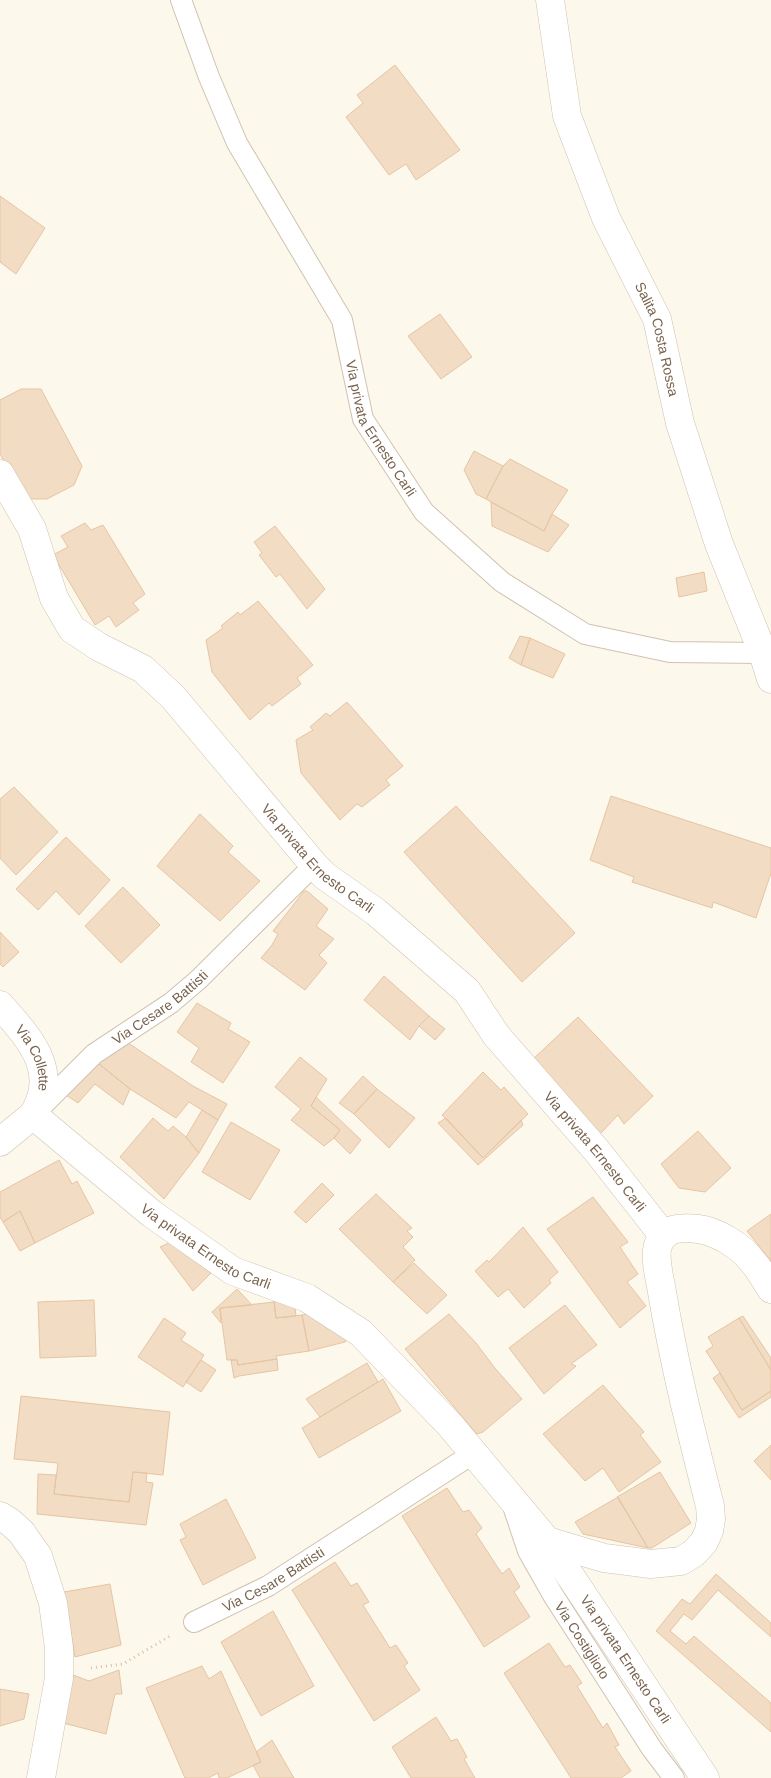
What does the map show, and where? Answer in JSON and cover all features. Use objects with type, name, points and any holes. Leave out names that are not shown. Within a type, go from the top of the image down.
[{"type":"street","name":"Salita Costa Rossa","points":[[550,0],[567,116],[606,218],[656,319],[680,423],[719,544],[763,653],[771,679]]},
{"type":"street","name":"Via privata Ernesto Carli","points":[[0,474],[32,529],[54,598],[72,630],[99,647],[143,670],[173,698],[315,866],[376,912],[467,991],[496,1035],[597,1151],[663,1235]]},
{"type":"street","name":"Via Collette","points":[[0,1005],[35,1050],[42,1064],[45,1078],[44,1092],[40,1105],[33,1115]]},
{"type":"street","name":"Via privata Ernesto Carli","points":[[33,1115],[152,1214],[233,1270],[307,1298],[361,1333],[450,1425],[547,1541],[705,1778]]},
{"type":"street","name":"Via Cesare Battisti","points":[[0,1142],[33,1115]]},
{"type":"street","points":[[547,1541],[604,1558],[651,1564],[681,1561],[694,1553],[704,1542],[709,1531],[711,1519],[710,1506],[685,1411],[665,1310],[657,1262],[657,1246],[663,1235],[679,1228],[700,1229],[726,1239],[752,1260],[771,1289]]},
{"type":"street","points":[[0,1516],[21,1532],[38,1556],[53,1603],[59,1648],[59,1672],[41,1778]]},
{"type":"lane","name":"Via privata Ernesto Carli","points":[[181,0],[209,77],[237,143],[342,320],[363,419],[424,512],[502,582],[585,634],[670,652],[763,653]]},
{"type":"lane","name":"Via Cesare Battisti","points":[[33,1115],[94,1054],[170,1002],[198,980],[315,866]]},
{"type":"lane","name":"Via Cesare Battisti","points":[[194,1622],[268,1586],[474,1453]]},
{"type":"lane","name":"Via Costigliolo","points":[[509,1495],[528,1550],[553,1595],[652,1749],[674,1778]]},
{"type":"path","points":[[59,1672],[123,1664],[194,1622]]},
{"type":"building","points":[[395,65],[460,150],[416,180],[406,164],[389,175],[346,117],[363,103],[357,95]]},
{"type":"building","points":[[0,196],[45,228],[16,274],[0,262]]},
{"type":"building","points":[[440,314],[472,357],[441,379],[408,336]]},
{"type":"building","points":[[21,389],[41,389],[82,466],[74,485],[47,499],[25,499],[0,454],[0,400]]},
{"type":"building","points":[[474,451],[503,466],[486,499],[476,494],[464,470]]},
{"type":"building","points":[[510,459],[568,490],[552,514],[544,531],[486,499],[503,466]]},
{"type":"building","points":[[491,502],[544,531],[552,514],[569,525],[548,552],[492,526]]},
{"type":"building","points":[[85,523],[91,530],[103,525],[145,594],[133,603],[139,610],[116,627],[109,616],[95,625],[53,555],[68,547],[61,536]]},
{"type":"building","points":[[275,526],[325,589],[307,609],[280,574],[276,577],[259,555],[262,553],[254,542]]},
{"type":"building","points":[[704,572],[707,591],[679,597],[676,578]]},
{"type":"building","points":[[258,601],[313,665],[297,678],[301,684],[272,706],[269,703],[250,720],[212,672],[206,640],[223,628],[221,626],[238,612],[240,615]]},
{"type":"building","points":[[520,636],[530,638],[521,665],[509,658]]},
{"type":"building","points":[[530,638],[565,654],[553,678],[521,665]]},
{"type":"building","points":[[347,702],[403,766],[386,780],[390,785],[362,807],[357,804],[340,820],[301,773],[296,740],[313,730],[310,727],[326,713],[330,716]]},
{"type":"building","points":[[14,787],[58,832],[16,875],[0,858],[0,799]]},
{"type":"building","points":[[611,796],[771,848],[771,873],[756,918],[713,902],[712,908],[632,882],[634,877],[590,860]]},
{"type":"building","points":[[456,806],[575,933],[522,982],[404,852]]},
{"type":"building","points":[[200,814],[233,846],[228,852],[260,881],[220,921],[157,866]]},
{"type":"building","points":[[66,837],[110,880],[79,915],[56,891],[38,910],[16,889]]},
{"type":"building","points":[[123,887],[160,925],[121,963],[85,926]]},
{"type":"building","points":[[304,891],[307,891],[328,909],[316,926],[334,939],[319,955],[327,963],[305,990],[261,958],[278,934],[273,931]]},
{"type":"building","points":[[0,932],[19,952],[3,967],[0,964]]},
{"type":"building","points":[[384,976],[429,1016],[419,1026],[410,1040],[364,1000]]},
{"type":"building","points":[[197,1003],[231,1023],[228,1029],[250,1042],[223,1083],[191,1062],[199,1048],[177,1032]]},
{"type":"building","points":[[429,1016],[445,1029],[435,1040],[419,1026]]},
{"type":"building","points":[[578,1017],[653,1096],[624,1124],[618,1115],[600,1134],[532,1060]]},
{"type":"building","points":[[125,1041],[193,1086],[227,1104],[218,1120],[189,1102],[176,1118],[130,1089],[98,1063]]},
{"type":"building","points":[[300,1057],[327,1079],[311,1106],[340,1130],[324,1146],[291,1120],[301,1109],[275,1087]]},
{"type":"building","points":[[98,1063],[130,1089],[123,1105],[95,1084],[78,1103],[66,1095]]},
{"type":"building","points":[[483,1072],[501,1090],[504,1087],[528,1114],[483,1158],[442,1115]]},
{"type":"building","points":[[363,1076],[377,1089],[354,1114],[339,1103]]},
{"type":"building","points":[[377,1089],[415,1118],[389,1148],[354,1114]]},
{"type":"building","points":[[316,1097],[361,1140],[350,1154],[334,1138],[340,1130],[311,1106]]},
{"type":"building","points":[[202,1110],[218,1120],[199,1153],[186,1137]]},
{"type":"building","points":[[153,1118],[168,1131],[173,1126],[186,1137],[199,1153],[164,1199],[120,1157]]},
{"type":"building","points":[[446,1118],[483,1158],[521,1120],[523,1125],[478,1165],[438,1123]]},
{"type":"building","points":[[231,1122],[280,1150],[250,1200],[202,1172]]},
{"type":"building","points":[[698,1131],[731,1168],[705,1192],[679,1188],[661,1164]]},
{"type":"building","points":[[59,1160],[72,1184],[77,1181],[94,1213],[35,1243],[20,1211],[3,1222],[0,1217],[0,1192]]},
{"type":"building","points":[[322,1183],[334,1195],[306,1223],[294,1212]]},
{"type":"building","points":[[376,1194],[412,1228],[407,1231],[413,1237],[403,1247],[415,1260],[393,1282],[339,1229]]},
{"type":"building","points":[[593,1197],[628,1242],[620,1247],[638,1274],[627,1282],[646,1306],[620,1328],[547,1229]]},
{"type":"building","points":[[20,1211],[35,1243],[20,1251],[3,1222]]},
{"type":"building","points":[[771,1214],[771,1261],[747,1231]]},
{"type":"building","points":[[523,1227],[558,1272],[549,1280],[551,1283],[524,1308],[508,1289],[498,1297],[475,1271],[487,1260],[489,1262]]},
{"type":"building","points":[[171,1242],[211,1273],[193,1291],[160,1247]]},
{"type":"building","points":[[414,1263],[447,1295],[427,1314],[393,1282]]},
{"type":"building","points":[[237,1289],[252,1305],[220,1308],[221,1323],[212,1312]]},
{"type":"building","points":[[94,1300],[96,1356],[40,1358],[38,1302]]},
{"type":"building","points":[[274,1300],[295,1308],[296,1316],[276,1318]]},
{"type":"building","points":[[274,1302],[276,1318],[302,1315],[309,1351],[276,1356],[277,1359],[238,1365],[237,1360],[227,1360],[220,1308]]},
{"type":"building","points":[[565,1305],[597,1345],[571,1364],[576,1366],[544,1394],[509,1348]]},
{"type":"building","points":[[317,1312],[347,1339],[345,1342],[309,1351],[302,1315]]},
{"type":"building","points":[[449,1314],[476,1343],[522,1399],[483,1432],[477,1434],[405,1349]]},
{"type":"building","points":[[743,1316],[771,1358],[771,1370],[739,1318]]},
{"type":"building","points":[[164,1318],[186,1333],[181,1340],[204,1355],[183,1387],[138,1357]]},
{"type":"building","points":[[739,1318],[771,1370],[771,1391],[742,1410],[706,1351],[713,1346],[708,1337]]},
{"type":"building","points":[[277,1359],[278,1370],[234,1378],[231,1360],[237,1360],[238,1365]]},
{"type":"building","points":[[201,1360],[216,1370],[201,1392],[186,1382]]},
{"type":"building","points":[[367,1363],[378,1382],[320,1417],[306,1399]]},
{"type":"building","points":[[720,1373],[742,1410],[771,1391],[771,1397],[739,1418],[713,1378]]},
{"type":"building","points":[[383,1379],[401,1411],[319,1458],[302,1428]]},
{"type":"building","points":[[603,1385],[644,1432],[640,1435],[661,1462],[619,1492],[603,1468],[585,1481],[543,1434]]},
{"type":"building","points":[[21,1396],[170,1412],[163,1475],[133,1472],[129,1502],[54,1494],[58,1463],[14,1459]]},
{"type":"building","points":[[771,1445],[771,1480],[754,1461]]},
{"type":"building","points":[[133,1472],[147,1473],[146,1482],[153,1483],[146,1525],[37,1514],[38,1474],[56,1475],[54,1494],[129,1502]]},
{"type":"building","points":[[660,1472],[691,1523],[652,1548],[648,1548],[617,1497]]},
{"type":"building","points":[[447,1488],[463,1512],[469,1510],[482,1528],[476,1534],[502,1574],[509,1568],[520,1587],[514,1592],[530,1617],[484,1647],[402,1516]]},
{"type":"building","points":[[618,1497],[648,1548],[583,1534],[575,1522]]},
{"type":"building","points":[[226,1499],[256,1558],[203,1585],[180,1540],[186,1537],[180,1524]]},
{"type":"building","points":[[335,1562],[351,1586],[357,1583],[369,1602],[363,1605],[390,1648],[396,1645],[408,1663],[404,1666],[420,1690],[374,1721],[292,1590]]},
{"type":"building","points":[[716,1574],[771,1623],[771,1637],[718,1590],[692,1620],[684,1614],[670,1631],[686,1644],[694,1636],[771,1703],[771,1732],[656,1631],[682,1599],[690,1604]]},
{"type":"building","points":[[110,1584],[121,1645],[75,1657],[64,1592]]},
{"type":"building","points":[[273,1611],[314,1686],[261,1716],[221,1642]]},
{"type":"building","points":[[549,1643],[565,1667],[570,1665],[582,1683],[577,1686],[603,1728],[607,1723],[619,1745],[615,1747],[631,1771],[621,1778],[571,1778],[504,1673]]},
{"type":"building","points":[[202,1666],[209,1679],[221,1671],[261,1762],[227,1778],[219,1778],[218,1773],[208,1778],[185,1778],[146,1688]]},
{"type":"building","points":[[119,1670],[122,1694],[115,1694],[106,1734],[62,1724],[73,1675],[89,1681]]},
{"type":"building","points":[[0,1689],[29,1694],[24,1719],[0,1726]]},
{"type":"building","points":[[436,1717],[451,1741],[457,1739],[467,1757],[464,1759],[475,1778],[411,1778],[392,1747]]},
{"type":"building","points":[[272,1740],[294,1778],[260,1778],[253,1765],[261,1762],[256,1752]]}]
